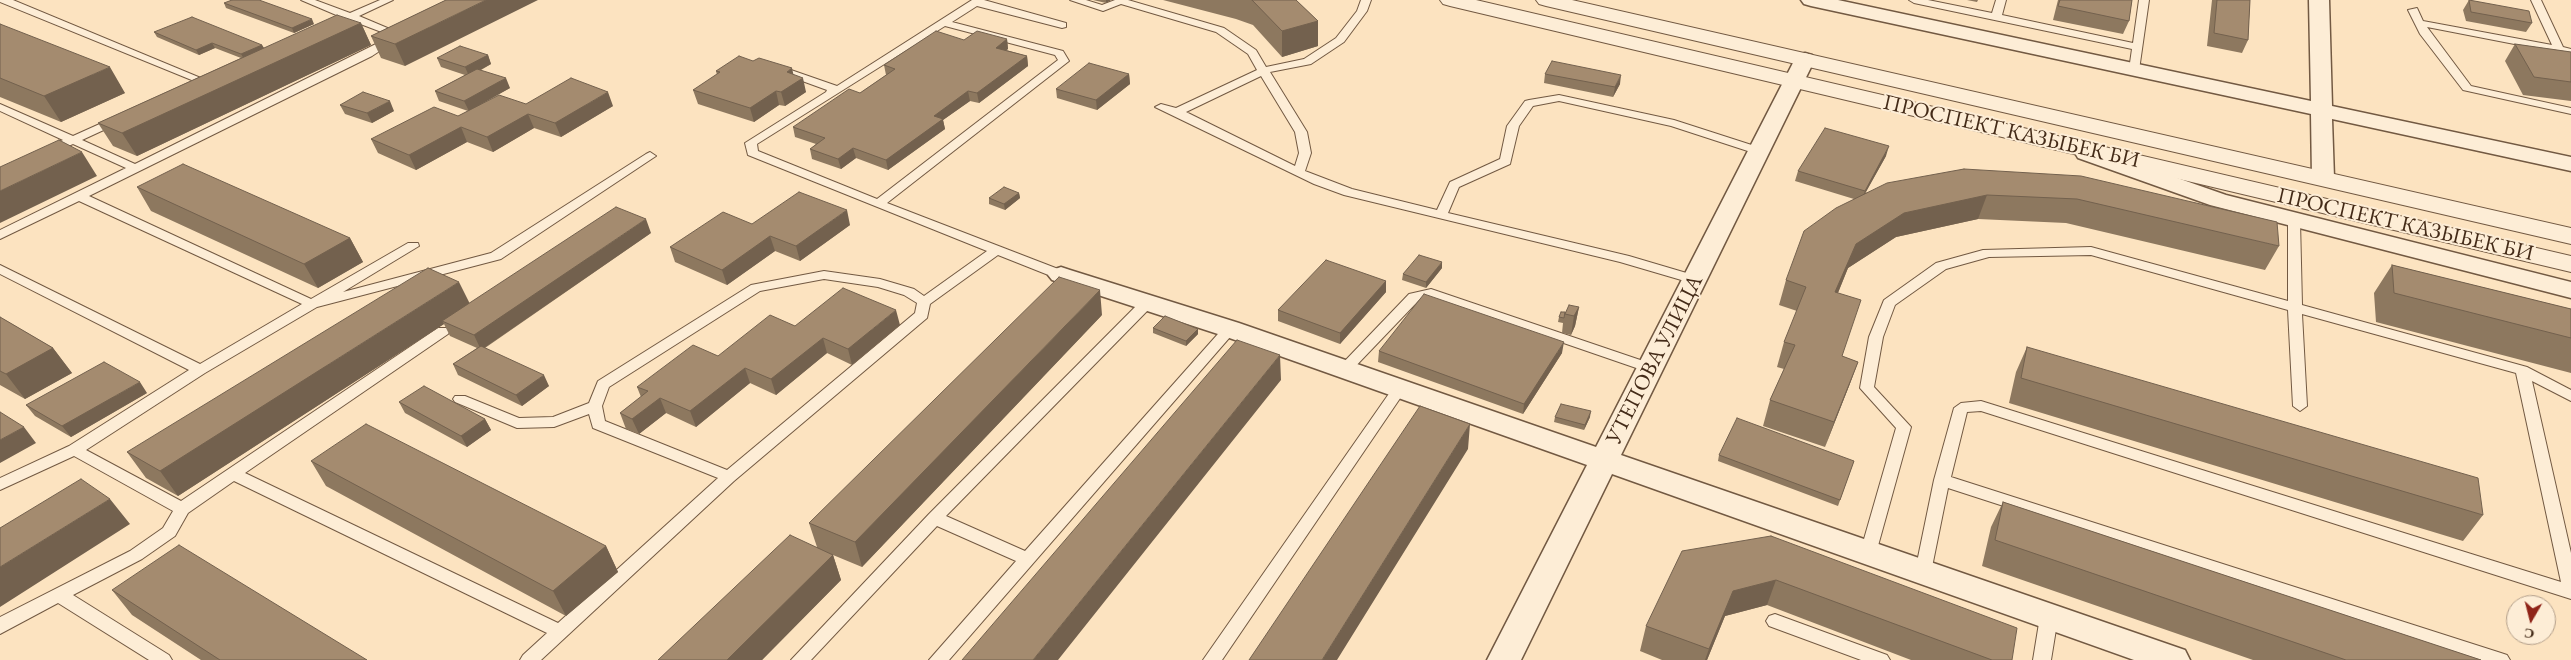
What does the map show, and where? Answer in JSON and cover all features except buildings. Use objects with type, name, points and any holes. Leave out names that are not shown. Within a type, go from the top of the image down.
[{"type":"street","name":"ПРОСПЕКТ КАЗЫБЕК БИ","points":[[1450,0],[2322,178],[2571,236]]},
{"type":"street","name":"ПРОСПЕКТ КАЗЫБЕК БИ","points":[[1546,0],[2062,144],[2571,264]]},
{"type":"street","points":[[1811,0],[1844,4],[2134,70],[2571,164]]},
{"type":"street","points":[[2319,0],[2322,178]]},
{"type":"street","name":"УТЕПОВА УЛИЦА","points":[[1504,660],[1800,70]]},
{"type":"street","points":[[2062,144],[2218,200],[2294,221],[2571,290]]},
{"type":"street","points":[[1060,275],[1230,329],[1346,369],[2173,660]]},
{"type":"lane","points":[[4,0],[207,79],[185,89]]},
{"type":"lane","points":[[0,235],[81,197],[368,54],[403,33],[350,17],[306,0]]},
{"type":"lane","points":[[324,28],[388,0]]},
{"type":"lane","points":[[1075,0],[1102,8],[1121,1],[1220,30],[1252,52],[1265,70],[1301,132],[1305,152],[1299,172]]},
{"type":"lane","points":[[1177,112],[1265,70],[1307,62],[1340,40],[1362,11],[1366,0]]},
{"type":"lane","points":[[1914,0],[2138,47]]},
{"type":"lane","points":[[1996,17],[2001,0]]},
{"type":"lane","points":[[2536,0],[2559,49]]},
{"type":"lane","points":[[1060,275],[752,153],[751,143],[979,1],[1062,25]]},
{"type":"lane","points":[[2134,70],[2138,47],[2141,1]]},
{"type":"lane","points":[[2413,10],[2424,34],[2467,88],[2571,111]]},
{"type":"lane","points":[[878,204],[1064,61],[1058,53],[946,23]]},
{"type":"lane","points":[[2420,23],[2571,52]]},
{"type":"lane","points":[[772,67],[833,88],[831,94]]},
{"type":"lane","points":[[1440,214],[1454,185],[1506,162],[1513,126],[1529,103],[1559,98],[1674,123],[1760,151]]},
{"type":"lane","points":[[0,107],[71,141],[137,169]]},
{"type":"lane","points":[[1161,107],[1177,112],[1299,172],[1348,192],[1624,259],[1695,280]]},
{"type":"lane","points":[[36,157],[124,117]]},
{"type":"lane","points":[[81,197],[312,304],[496,256],[650,156]]},
{"type":"lane","points":[[2294,221],[2295,309],[2300,406]]},
{"type":"lane","points":[[0,484],[74,450],[200,370],[413,246]]},
{"type":"lane","points":[[529,660],[728,477],[922,315],[924,302],[997,250]]},
{"type":"lane","points":[[1868,553],[1904,427],[1867,388],[1876,337],[1889,303],[1941,266],[1988,253],[2091,251],[2295,309],[2522,370],[2571,396]]},
{"type":"lane","points":[[0,269],[200,370]]},
{"type":"lane","points":[[728,477],[598,424],[595,406],[603,384],[756,288],[824,276],[880,283],[909,292],[924,302]]},
{"type":"lane","points":[[1346,369],[1414,297],[1431,293],[1650,368]]},
{"type":"lane","points":[[800,660],[935,518],[1147,303]]},
{"type":"lane","points":[[938,660],[1230,329]]},
{"type":"lane","points":[[0,627],[58,594],[136,555],[169,532],[182,509],[443,331]]},
{"type":"lane","points":[[1923,572],[1942,480],[1961,408],[1981,406],[2571,591],[2522,370]]},
{"type":"lane","points":[[1212,660],[1400,388]]},
{"type":"lane","points":[[460,399],[517,423],[554,422],[595,406]]},
{"type":"lane","points":[[74,450],[182,509]]},
{"type":"lane","points":[[233,474],[560,632]]},
{"type":"lane","points":[[1942,480],[2501,660]]},
{"type":"lane","points":[[935,518],[1026,558]]},
{"type":"lane","points":[[58,594],[163,660]]},
{"type":"lane","points":[[2042,660],[2049,617]]},
{"type":"lane","points":[[1775,621],[1881,660]]}]
